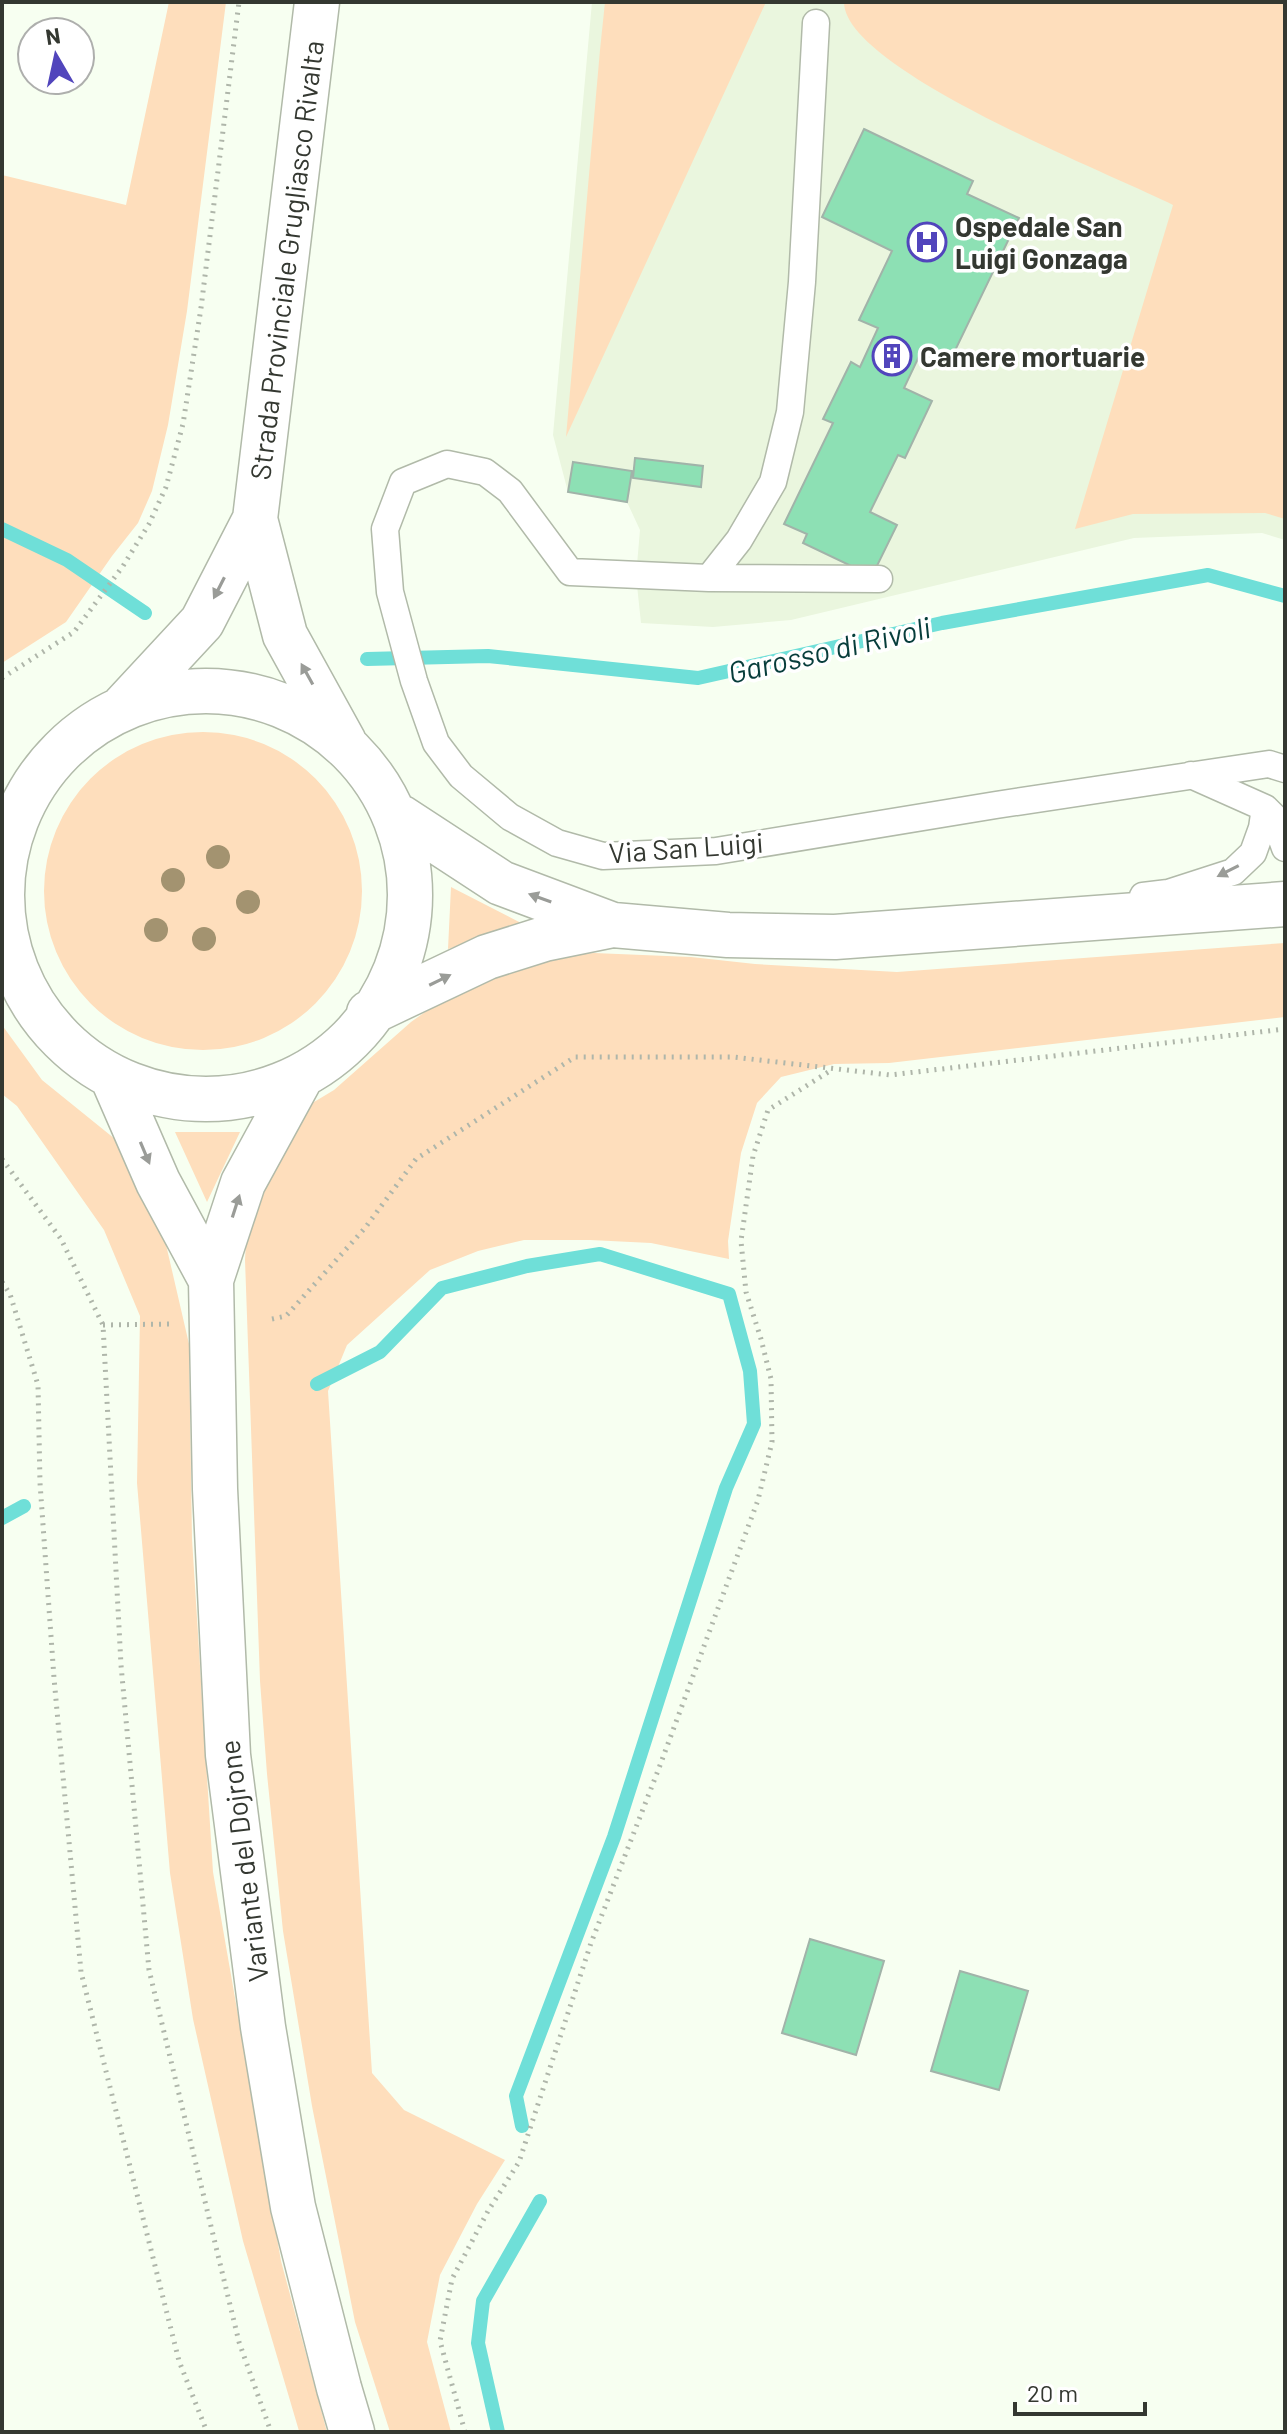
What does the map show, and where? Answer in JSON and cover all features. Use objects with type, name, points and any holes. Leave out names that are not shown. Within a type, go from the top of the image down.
[{"type":"street","name":"Strada Provinciale Grugliasco Rivalta","points":[[124,706],[202,622],[255,519],[317,2]]},
{"type":"street","name":"Strada Provinciale Grugliasco Rivalta","points":[[255,519],[285,635],[345,742],[400,817]]},
{"type":"street","points":[[2,787],[41,768],[79,733],[124,706],[207,691],[275,700],[345,742]]},
{"type":"street","points":[[41,768],[16,825],[3,872],[7,947],[16,992],[66,1048],[114,1081],[186,1101],[250,1096],[302,1075],[344,1043],[369,1013],[395,972],[411,925],[413,870],[400,817]]},
{"type":"street","points":[[400,817],[501,883],[613,925],[728,935],[835,937],[1285,904]]},
{"type":"street","points":[[369,1013],[487,957],[544,939],[613,925]]},
{"type":"street","name":"Variante del Dojrone","points":[[302,1075],[243,1183],[211,1280],[215,1489],[230,1770],[263,2027],[293,2207],[352,2432]]},
{"type":"street","name":"Variante del Dojrone","points":[[114,1081],[158,1182],[211,1280]]},
{"type":"lane","points":[[709,578],[739,540],[773,482],[790,412],[802,282],[816,23]]},
{"type":"lane","name":"Via San Luigi","points":[[709,578],[570,572],[510,491],[485,472],[447,464],[403,482],[385,529],[390,592],[414,681],[436,743],[461,776],[510,817],[557,843],[603,856],[716,851],[1191,775],[1269,764],[1285,769]]},
{"type":"lane","points":[[709,578],[879,579]]},
{"type":"lane","points":[[1191,775],[1265,808],[1274,817],[1285,848]]},
{"type":"lane","points":[[835,937],[1168,893],[1233,872],[1253,853],[1265,808]]},
{"type":"path","points":[[2,678],[74,632],[123,566],[149,524],[166,487],[183,424],[201,308],[239,2]]},
{"type":"path","points":[[272,1319],[286,1316],[306,1294],[365,1228],[416,1159],[575,1057],[733,1057],[890,1075],[1285,1029]]},
{"type":"path","points":[[465,2432],[440,2341],[452,2279],[488,2211],[519,2162],[591,1943],[758,1500],[772,1442],[771,1379],[746,1292],[741,1241],[753,1156],[768,1110],[833,1069]]},
{"type":"path","points":[[2,1159],[61,1239],[103,1325],[121,1665],[149,1970],[239,2342],[271,2432]]},
{"type":"path","points":[[2,1282],[10,1294],[38,1385],[42,1513],[54,1678],[81,1972],[179,2361],[207,2432]]},
{"type":"path","points":[[103,1325],[173,1324]]},
{"type":"shaded area","points":[[169,2],[226,2],[187,311],[168,425],[152,491],[138,523],[66,622],[2,663],[2,175],[126,205]]},
{"type":"shaded area","name":"Ospedale San Luigi Gonzaga","points":[[592,2],[1285,2],[1285,540],[1262,533],[1134,538],[791,620],[713,627],[641,623],[636,576],[640,530],[627,502],[568,492],[553,435]]},
{"type":"shaded area","points":[[605,2],[766,2],[566,437],[600,50]]},
{"type":"shaded area","points":[[844,2],[1285,2],[1285,519],[1265,513],[1133,514],[1075,529],[1173,205],[1043,146],[933,88],[887,58],[856,29]]},
{"type":"shaded area","points":[[203,732],[234,735],[264,744],[304,768],[326,790],[350,830],[359,860],[362,891],[359,922],[350,952],[326,992],[304,1014],[264,1038],[234,1047],[203,1050],[172,1047],[142,1038],[102,1014],[80,992],[56,952],[47,922],[44,891],[47,860],[56,830],[80,790],[102,768],[142,744],[172,735]]},
{"type":"shaded area","points":[[451,887],[523,924],[448,949]]},
{"type":"shaded area","points":[[1285,943],[1285,1017],[889,1063],[834,1064],[781,1077],[757,1103],[741,1153],[728,1241],[729,1259],[651,1243],[524,1240],[478,1251],[430,1270],[347,1345],[328,1391],[372,2073],[404,2110],[505,2160],[477,2204],[440,2275],[427,2342],[451,2432],[390,2432],[355,2322],[312,2106],[283,1931],[260,1681],[245,1260],[248,1207],[309,1105],[334,1090],[411,1022],[449,995],[521,964],[558,956],[594,953],[691,957],[897,972]]},
{"type":"shaded area","points":[[2,1025],[42,1080],[115,1139],[161,1223],[189,1344],[192,1539],[213,1872],[281,2261],[327,2432],[299,2431],[243,2241],[193,2019],[170,1873],[137,1483],[140,1316],[104,1230],[17,1106],[2,1094]]},
{"type":"shaded area","points":[[175,1132],[240,1132],[207,1202]]},
{"type":"building","name":"Camere mortuarie","points":[[864,129],[973,181],[967,194],[1019,218],[949,363],[922,350],[904,388],[932,401],[905,458],[898,455],[870,512],[897,525],[872,576],[803,543],[807,534],[784,524],[833,423],[823,419],[851,362],[860,367],[878,328],[859,320],[892,251],[822,217]]},
{"type":"building","points":[[635,458],[703,466],[701,487],[633,478]]},
{"type":"building","points":[[573,462],[632,471],[627,502],[568,492]]},
{"type":"building","points":[[810,1939],[884,1961],[856,2055],[782,2033]]},
{"type":"building","points":[[960,1971],[1028,1991],[999,2090],[931,2071]]},
{"type":"waterway","name":"Garosso di Rivoli","points":[[2,529],[67,560],[145,613]]},
{"type":"waterway","name":"Garosso di Rivoli","points":[[367,659],[488,656],[698,678],[942,623],[1208,575],[1285,596]]},
{"type":"waterway","points":[[317,1384],[380,1352],[442,1288],[527,1266],[600,1254],[729,1294],[750,1371],[754,1424],[726,1488],[614,1837],[516,2096],[522,2126]]},
{"type":"waterway","points":[[2,1518],[24,1506]]},
{"type":"waterway","points":[[498,2432],[478,2343],[483,2301],[540,2201]]},
{"type":"place","name":"Ospedale San Luigi Gonzaga","points":[[927,242]]},
{"type":"place","name":"Camere mortuarie","points":[[892,356]]}]
